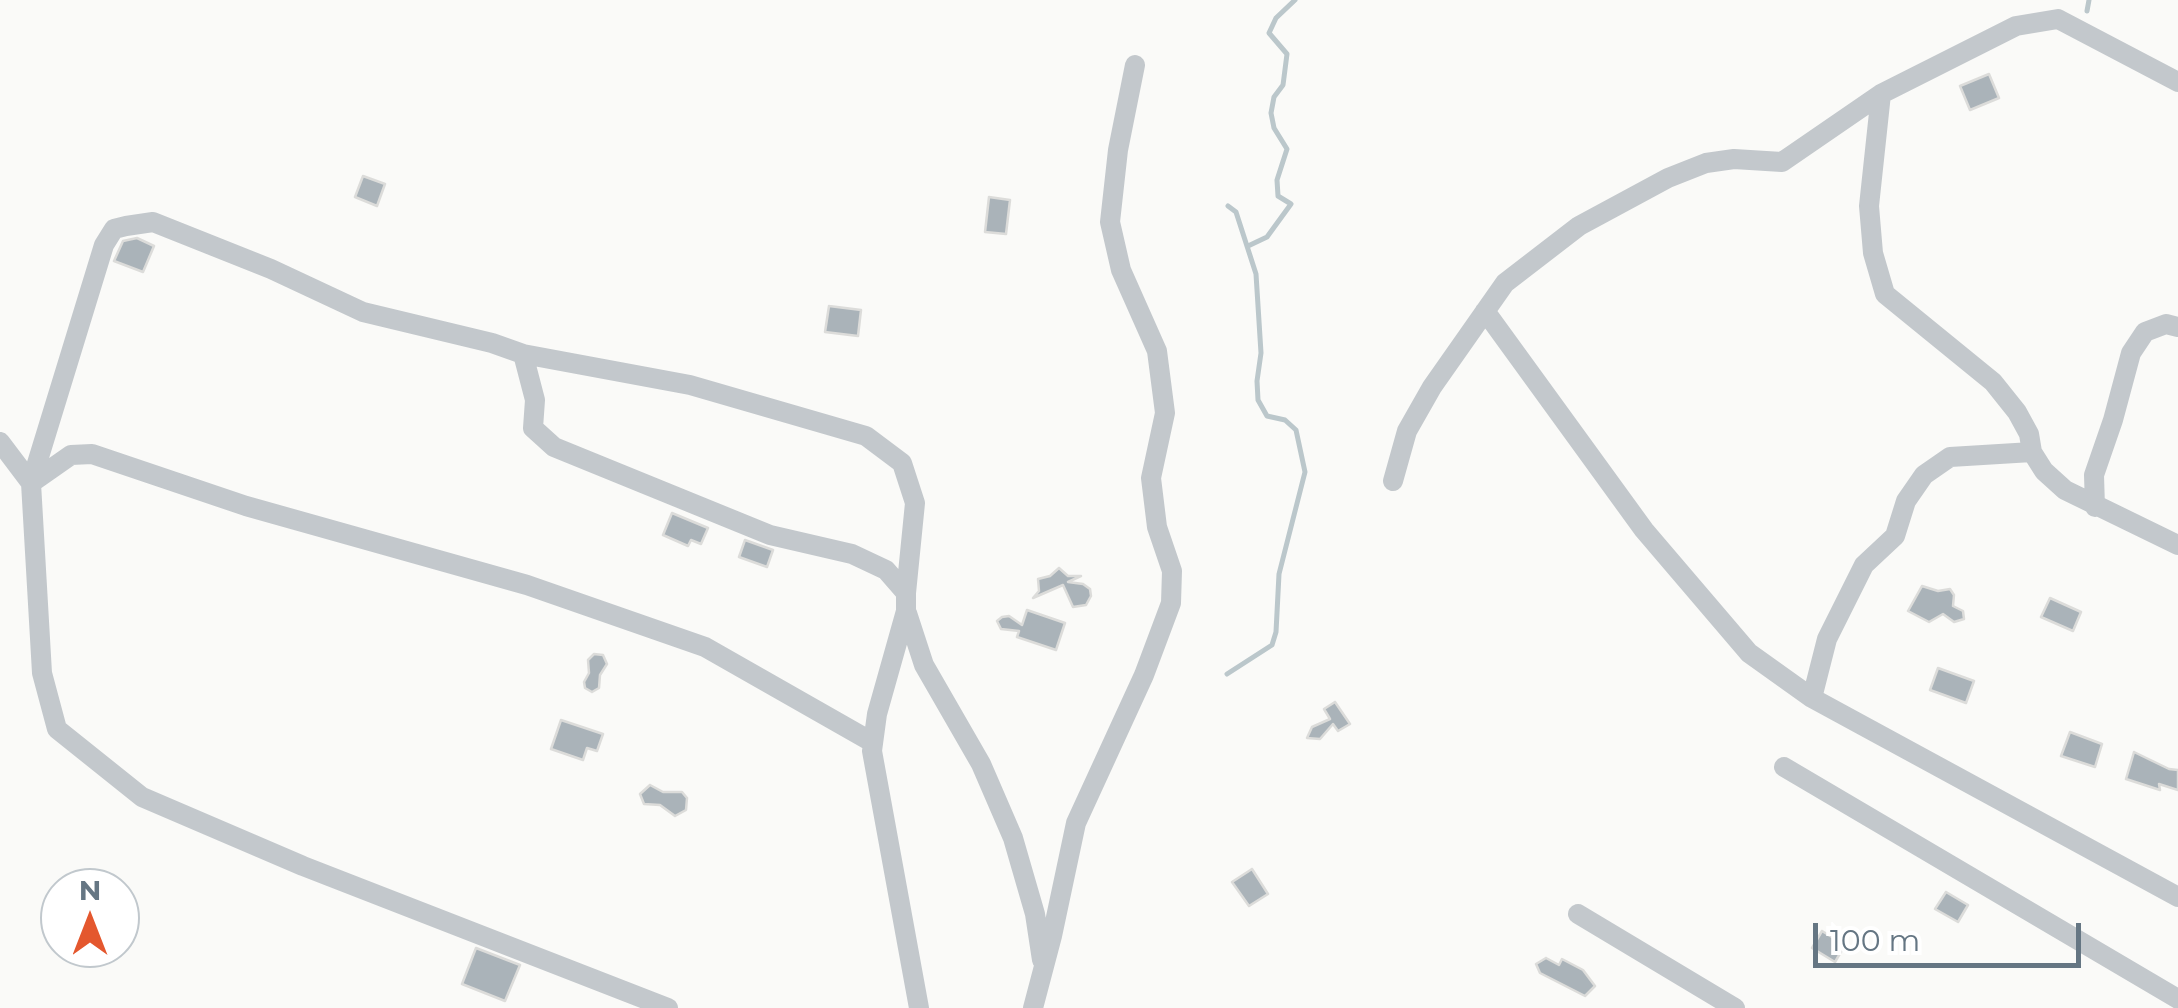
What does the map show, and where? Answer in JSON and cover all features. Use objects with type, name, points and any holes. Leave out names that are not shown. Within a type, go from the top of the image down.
[{"type":"street","points":[[1394,480],[1408,431],[1432,387],[1505,283],[1579,226],[1668,178],[1734,159],[1782,162],[1881,94],[2016,26],[2059,9],[2178,82]]},
{"type":"street","points":[[1033,1008],[1076,823],[1144,675],[1171,603],[1172,571],[1157,527],[1151,478],[1165,413],[1157,351],[1121,270],[1110,222],[1118,150],[1136,65]]},
{"type":"street","points":[[1881,94],[1870,206],[1873,253],[1885,294],[1993,382],[2029,434],[2032,452],[2044,471],[2065,490],[2178,545]]},
{"type":"street","points":[[668,1008],[303,866],[142,798],[57,729],[42,672],[31,483],[104,245],[114,229],[154,222],[271,268],[363,312],[523,354],[690,385],[866,436],[902,463],[915,503],[906,602],[872,742],[886,839],[919,1008]]},
{"type":"street","points":[[1485,311],[1644,530],[1749,652],[1812,698],[2178,897]]},
{"type":"street","points":[[2095,507],[2094,475],[2130,354],[2145,332],[2166,324],[2178,327]]},
{"type":"street","points":[[523,354],[535,400],[533,428],[554,447],[770,535],[852,554],[886,570],[906,602],[924,665],[981,764],[1013,838],[1035,914],[1044,968]]},
{"type":"street","points":[[0,442],[31,483]]},
{"type":"street","points":[[1812,698],[1827,639],[1864,564],[1895,536],[1906,502],[1924,475],[1950,457],[2032,452]]},
{"type":"street","points":[[31,483],[71,454],[92,454],[246,506],[527,585],[705,647],[872,742]]},
{"type":"street","points":[[1784,767],[2178,999]]},
{"type":"street","points":[[1578,914],[1735,1008]]},
{"type":"building","points":[[1989,74],[1999,98],[1970,110],[1960,86]]},
{"type":"building","points":[[363,176],[385,184],[377,206],[355,197]]},
{"type":"building","points":[[989,197],[1010,200],[1006,234],[985,232]]},
{"type":"building","points":[[137,238],[154,246],[143,272],[114,261],[123,241]]},
{"type":"building","points":[[829,306],[861,310],[858,336],[825,332]]},
{"type":"building","points":[[672,513],[708,528],[701,544],[691,540],[688,546],[663,535]]},
{"type":"building","points":[[745,540],[773,550],[767,567],[739,557]]},
{"type":"building","points":[[1059,568],[1068,576],[1081,576],[1068,582],[1090,589],[1086,605],[1073,607],[1063,585],[1033,598],[1039,591],[1038,579]]},
{"type":"building","points":[[1922,586],[1938,591],[1950,589],[1953,606],[1963,611],[1964,619],[1954,622],[1943,614],[1929,622],[1908,611]]},
{"type":"building","points":[[2050,598],[2081,612],[2073,631],[2041,617]]},
{"type":"building","points":[[1027,610],[1065,623],[1056,650],[1017,637],[1019,631],[1001,629],[997,621],[1002,617],[1009,616],[1022,625]]},
{"type":"building","points":[[594,654],[603,655],[607,664],[600,675],[599,688],[592,692],[584,682],[589,673],[588,660]]},
{"type":"building","points":[[1938,668],[1974,681],[1966,703],[1930,690]]},
{"type":"building","points":[[1335,702],[1350,724],[1338,731],[1333,724],[1320,739],[1307,738],[1312,727],[1330,719],[1324,709]]},
{"type":"building","points":[[561,720],[603,734],[597,751],[587,748],[583,760],[551,749]]},
{"type":"building","points":[[2070,732],[2102,744],[2095,767],[2061,756]]},
{"type":"building","points":[[2134,752],[2178,770],[2178,790],[2159,784],[2160,790],[2126,779]]},
{"type":"building","points":[[650,785],[663,792],[682,792],[687,798],[686,810],[675,816],[660,805],[644,804],[640,794]]},
{"type":"building","points":[[1252,869],[1268,894],[1249,906],[1232,882]]},
{"type":"building","points":[[1946,892],[1968,905],[1958,922],[1935,909]]},
{"type":"building","points":[[1822,931],[1845,945],[1835,962],[1812,948]]},
{"type":"building","points":[[476,948],[520,965],[505,1001],[462,984]]},
{"type":"building","points":[[1546,958],[1559,965],[1562,959],[1583,970],[1595,986],[1585,996],[1540,973],[1536,964]]},
{"type":"waterway","points":[[1248,246],[1267,237],[1291,204],[1278,196],[1277,180],[1287,149],[1274,128],[1271,113],[1274,97],[1283,85],[1287,54],[1269,33],[1276,18],[1295,0]]},
{"type":"waterway","points":[[2087,11],[2089,0]]},
{"type":"waterway","points":[[1227,674],[1272,645],[1279,574],[1305,472],[1296,430],[1285,420],[1267,416],[1258,400],[1261,353],[1256,274],[1236,212],[1228,206]]}]
